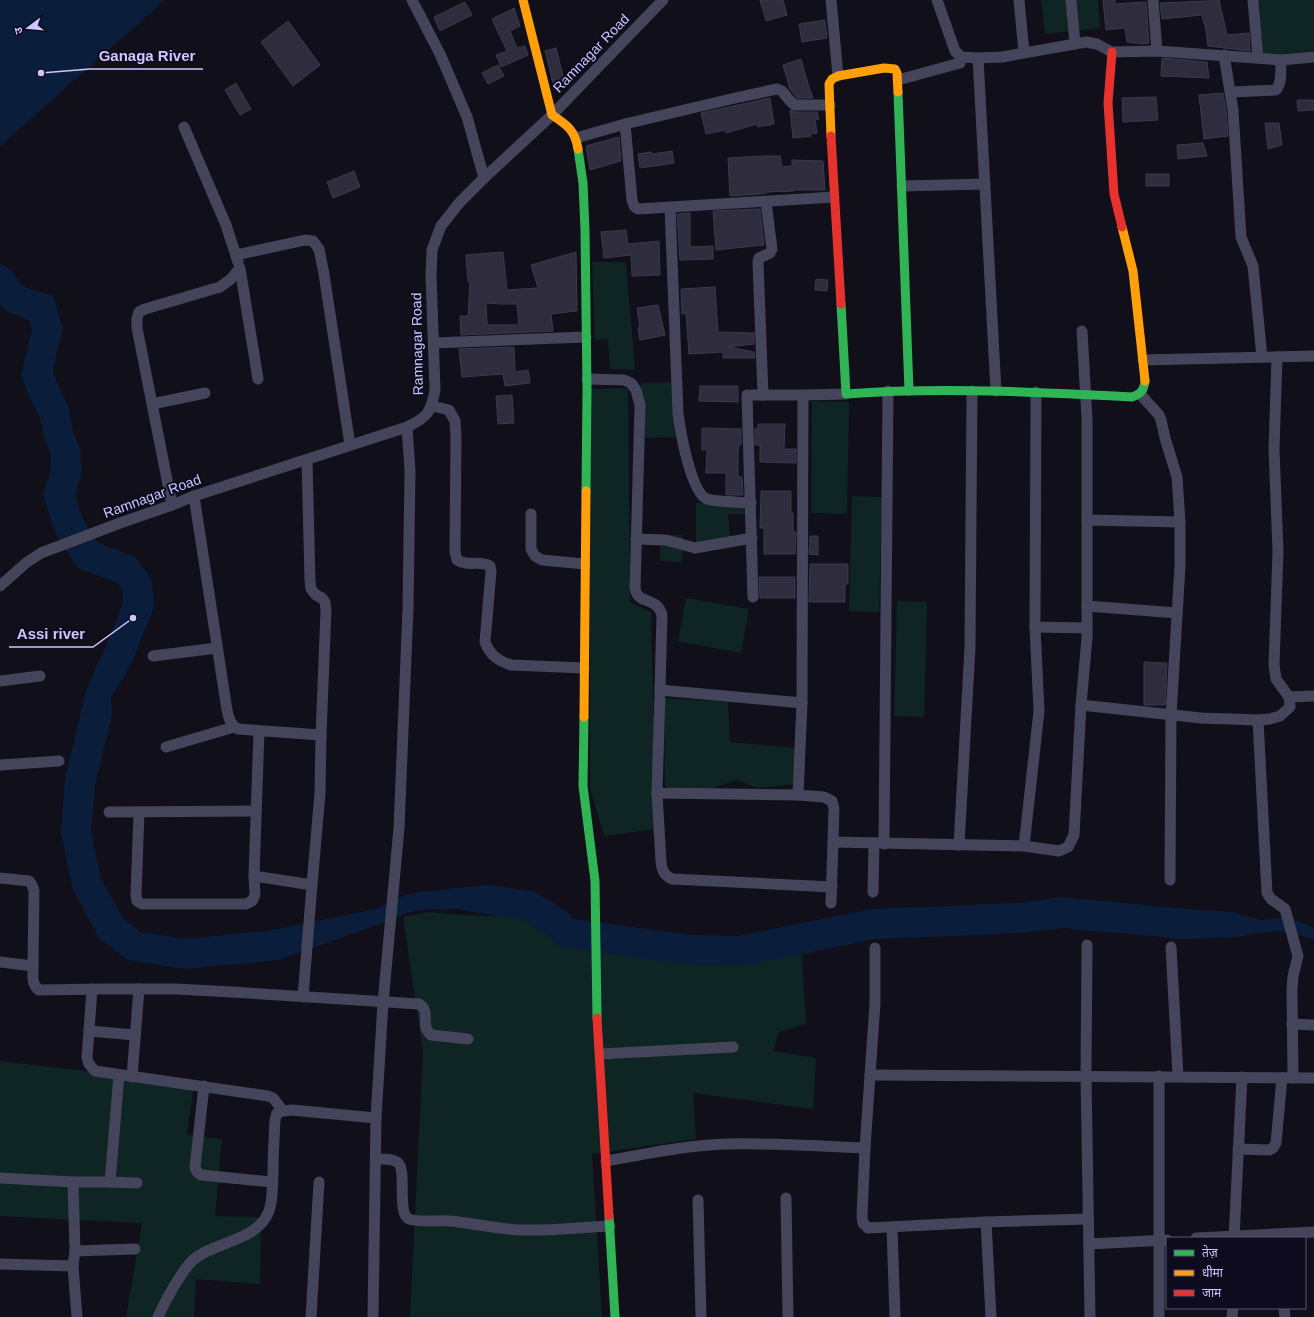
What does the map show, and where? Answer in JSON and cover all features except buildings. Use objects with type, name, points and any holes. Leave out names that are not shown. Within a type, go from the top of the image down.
[{"type":"street","points":[[412,0],[440,54],[467,116],[484,178]]},
{"type":"street","points":[[523,0],[552,115],[566,126],[576,138],[583,183],[587,379],[583,786],[595,881],[597,965],[596,994],[615,1317]]},
{"type":"street","name":"Ramnagar Road","points":[[0,586],[26,563],[41,553],[194,496],[406,427],[417,422],[426,415],[432,406],[435,390],[431,274],[432,250],[441,226],[484,178],[552,115],[663,0]]},
{"type":"street","points":[[831,0],[838,76]]},
{"type":"street","points":[[937,0],[955,51],[961,57],[1002,57],[1086,42],[1112,52],[1157,51],[1281,60],[1314,57]]},
{"type":"street","points":[[1019,0],[1024,52]]},
{"type":"street","points":[[1071,0],[1075,44]]},
{"type":"street","points":[[1153,0],[1157,51]]},
{"type":"street","points":[[1253,0],[1258,58]]},
{"type":"street","points":[[753,597],[747,395],[846,394],[888,391],[1036,392],[1086,396],[1132,397],[1140,394],[1144,387],[1143,360],[1133,271],[1114,194],[1108,103],[1112,52]]},
{"type":"street","points":[[1224,55],[1231,92],[1241,237],[1253,266],[1262,357]]},
{"type":"street","points":[[978,58],[996,392]]},
{"type":"street","points":[[1231,92],[1276,90],[1280,81],[1281,60]]},
{"type":"street","points":[[898,80],[960,63]]},
{"type":"street","points":[[846,394],[829,84],[832,79],[838,76],[889,68],[896,69],[898,80],[909,391]]},
{"type":"street","points":[[576,138],[625,124],[777,89],[782,91],[790,102],[796,105],[830,105]]},
{"type":"street","points":[[625,124],[632,200],[634,206],[638,209],[834,197]]},
{"type":"street","points":[[184,127],[226,225],[240,268],[258,379]]},
{"type":"street","points":[[902,186],[985,184]]},
{"type":"street","points":[[763,395],[758,262],[759,258],[770,253],[772,249],[766,202]]},
{"type":"street","points":[[670,207],[678,413],[681,438],[694,482],[702,496],[708,500],[751,503]]},
{"type":"street","points":[[236,255],[305,240],[313,241],[319,249],[350,445]]},
{"type":"street","points":[[172,505],[137,328],[137,318],[139,312],[145,309],[220,286],[231,279],[240,268]]},
{"type":"street","points":[[833,842],[1024,846],[1060,851],[1068,847],[1074,835],[1087,628],[1087,419],[1082,331]]},
{"type":"street","points":[[434,343],[586,337]]},
{"type":"street","points":[[1143,360],[1314,356]]},
{"type":"street","points":[[1081,705],[1201,718],[1258,720],[1280,716],[1290,707],[1289,697],[1276,679],[1274,665],[1278,551],[1274,449],[1277,357]]},
{"type":"street","points":[[587,379],[624,380],[631,383],[636,390],[640,406],[635,589],[637,595],[641,599],[656,605],[662,615],[657,793],[662,871],[666,876],[672,879],[832,887]]},
{"type":"street","points":[[873,892],[879,843],[888,391]]},
{"type":"street","points":[[959,845],[970,647],[972,391]]},
{"type":"street","points":[[1024,846],[1039,711],[1035,627],[1036,392]]},
{"type":"street","points":[[152,404],[205,393]]},
{"type":"street","points":[[1140,394],[1159,415],[1161,420],[1176,477],[1180,522],[1180,566],[1172,715],[1170,880]]},
{"type":"street","points":[[798,794],[802,703],[803,395]]},
{"type":"street","points":[[432,406],[449,410],[455,421],[456,560],[462,564],[486,564],[490,566],[491,571],[485,642],[488,650],[500,661],[511,665],[584,668]]},
{"type":"street","points":[[373,1317],[376,1118],[382,1003],[399,828],[408,609],[410,471],[406,427]]},
{"type":"street","points":[[303,998],[320,792],[326,610],[325,602],[322,598],[316,595],[312,589],[310,580],[307,460]]},
{"type":"street","points":[[194,496],[227,710],[234,727]]},
{"type":"street","points":[[531,514],[531,549],[535,556],[542,560],[585,564]]},
{"type":"street","points":[[1086,520],[1180,522]]},
{"type":"street","points":[[636,539],[666,540],[695,548],[752,538]]},
{"type":"street","points":[[1087,606],[1177,613]]},
{"type":"street","points":[[1035,627],[1087,628]]},
{"type":"street","points":[[153,656],[217,648]]},
{"type":"street","points":[[0,681],[40,676]]},
{"type":"street","points":[[660,690],[802,703]]},
{"type":"street","points":[[1289,697],[1314,696]]},
{"type":"street","points":[[1238,1149],[1269,1150],[1273,1148],[1276,1143],[1287,1078],[1292,1024],[1293,976],[1298,956],[1285,909],[1271,899],[1267,893],[1265,885],[1258,720]]},
{"type":"street","points":[[166,747],[234,727],[238,729],[259,731],[321,735]]},
{"type":"street","points":[[138,812],[136,895],[138,901],[142,904],[246,904],[252,902],[254,895],[259,731]]},
{"type":"street","points":[[0,765],[59,761]]},
{"type":"street","points":[[657,793],[798,794],[824,797],[832,801],[834,808],[831,903]]},
{"type":"street","points":[[109,812],[256,811]]},
{"type":"street","points":[[254,876],[312,885]]},
{"type":"street","points":[[0,878],[28,882],[32,884],[34,891],[34,983],[35,988],[39,990],[139,989],[215,991],[303,998],[419,1004],[423,1007],[426,1013],[425,1025],[427,1032],[431,1035],[468,1038]]},
{"type":"street","points":[[1088,944],[1086,1076],[1090,1317]]},
{"type":"street","points":[[1171,947],[1178,1076]]},
{"type":"street","points":[[875,948],[875,1003],[865,1148],[863,1223],[868,1228],[892,1228],[986,1222],[1088,1219]]},
{"type":"street","points":[[0,962],[33,966]]},
{"type":"street","points":[[92,989],[87,1058],[91,1069],[100,1073],[204,1086],[268,1096],[273,1098],[283,1111]]},
{"type":"street","points":[[132,1077],[139,989]]},
{"type":"street","points":[[1292,1024],[1314,1025]]},
{"type":"street","points":[[89,1030],[136,1035]]},
{"type":"street","points":[[600,1054],[733,1047]]},
{"type":"street","points":[[110,1182],[119,1075]]},
{"type":"street","points":[[870,1075],[1314,1078]]},
{"type":"street","points":[[1159,1076],[1163,1240],[1159,1317]]},
{"type":"street","points":[[1242,1077],[1234,1237],[1288,1236],[1314,1232]]},
{"type":"street","points":[[204,1086],[195,1167],[197,1172],[201,1175],[272,1182]]},
{"type":"street","points":[[158,1317],[186,1268],[193,1261],[205,1253],[246,1235],[260,1225],[269,1212],[272,1199],[275,1120],[277,1113],[292,1110],[376,1118]]},
{"type":"street","points":[[606,1161],[693,1147],[727,1144],[786,1144],[865,1148]]},
{"type":"street","points":[[376,1159],[395,1160],[400,1164],[402,1202],[405,1215],[414,1220],[448,1221],[522,1230],[610,1226]]},
{"type":"street","points":[[0,1178],[73,1182],[137,1183]]},
{"type":"street","points":[[73,1182],[73,1266],[77,1317]]},
{"type":"street","points":[[311,1317],[319,1182]]},
{"type":"street","points":[[786,1198],[788,1317]]},
{"type":"street","points":[[698,1200],[701,1317]]},
{"type":"street","points":[[986,1222],[991,1317]]},
{"type":"street","points":[[892,1228],[895,1317]]},
{"type":"street","points":[[1089,1244],[1163,1240]]},
{"type":"street","points":[[74,1251],[135,1250]]},
{"type":"street","points":[[0,1264],[73,1266]]},
{"type":"green space","points":[[1041,0],[1098,0],[1100,28],[1045,34]]},
{"type":"green space","points":[[1259,0],[1314,0],[1314,51],[1263,56]]},
{"type":"green space","points":[[592,262],[626,262],[635,370],[610,369],[608,339],[595,340]]},
{"type":"green space","points":[[672,382],[675,437],[645,438],[641,383]]},
{"type":"green space","points":[[628,388],[630,602],[651,612],[656,829],[604,836],[590,788],[590,389]]},
{"type":"green space","points":[[812,401],[849,402],[847,514],[811,513]]},
{"type":"green space","points":[[852,496],[882,497],[879,612],[849,611]]},
{"type":"green space","points":[[696,503],[744,505],[745,514],[728,514],[730,537],[696,544]]},
{"type":"green space","points":[[660,535],[683,535],[682,562],[660,561]]},
{"type":"green space","points":[[686,598],[749,609],[741,653],[678,641]]},
{"type":"green space","points":[[897,601],[927,602],[924,717],[894,716]]},
{"type":"green space","points":[[664,698],[728,702],[730,742],[796,748],[797,784],[757,788],[736,780],[684,798],[665,786]]},
{"type":"green space","points":[[428,912],[462,915],[543,918],[573,938],[801,945],[806,1024],[779,1032],[773,1051],[816,1058],[813,1109],[693,1093],[696,1139],[592,1154],[602,1317],[410,1317],[423,1052],[403,917]]},
{"type":"green space","points":[[0,1061],[194,1084],[187,1135],[222,1139],[215,1216],[261,1217],[260,1284],[196,1279],[194,1317],[126,1317],[142,1223],[0,1216]]},
{"type":"water","points":[[0,0],[165,0],[0,146]]},
{"type":"water","points":[[0,264],[9,268],[19,281],[26,287],[53,295],[63,330],[56,354],[53,373],[69,408],[73,432],[80,448],[82,472],[75,495],[83,519],[97,542],[135,557],[152,580],[154,607],[124,678],[111,696],[112,716],[95,785],[91,831],[101,879],[123,918],[140,932],[186,939],[273,930],[376,909],[400,897],[418,892],[487,885],[533,891],[565,910],[573,919],[691,935],[738,936],[871,909],[1020,903],[1061,897],[1233,912],[1260,920],[1284,918],[1299,921],[1314,928],[1314,939],[1282,931],[1236,937],[1183,939],[1062,928],[1023,933],[875,939],[740,966],[689,965],[559,947],[546,934],[523,920],[455,909],[421,910],[406,913],[380,924],[278,960],[185,969],[127,960],[99,938],[73,890],[61,833],[65,779],[86,691],[106,647],[123,602],[123,591],[116,582],[77,568],[55,532],[43,495],[51,468],[51,455],[45,440],[40,418],[27,391],[21,374],[32,330],[29,320],[6,311],[0,304]]},
{"type":"traffic: fast","points":[[898,92],[909,391]]},
{"type":"traffic: fast","points":[[578,149],[583,183],[585,230],[587,388],[586,491]]},
{"type":"traffic: fast","points":[[841,304],[846,394],[953,391],[1025,392],[1132,397],[1142,391],[1145,381]]},
{"type":"traffic: fast","points":[[584,717],[583,786],[595,881],[597,1018]]},
{"type":"traffic: fast","points":[[609,1216],[615,1317]]},
{"type":"traffic: slow","points":[[523,0],[552,115],[570,129],[575,137],[578,149]]},
{"type":"traffic: slow","points":[[831,136],[829,84],[832,79],[838,76],[884,68],[895,69],[897,73],[898,92]]},
{"type":"traffic: slow","points":[[1122,227],[1133,271],[1145,381]]},
{"type":"traffic: slow","points":[[584,717],[586,491]]},
{"type":"traffic: jam","points":[[1112,52],[1108,103],[1114,194],[1122,227]]},
{"type":"traffic: jam","points":[[831,136],[841,304]]},
{"type":"traffic: jam","points":[[597,1018],[609,1216]]},
{"type":"place","name":"Ganaga River","points":[[41,73]]},
{"type":"place","name":"Assi river","points":[[133,618]]}]
